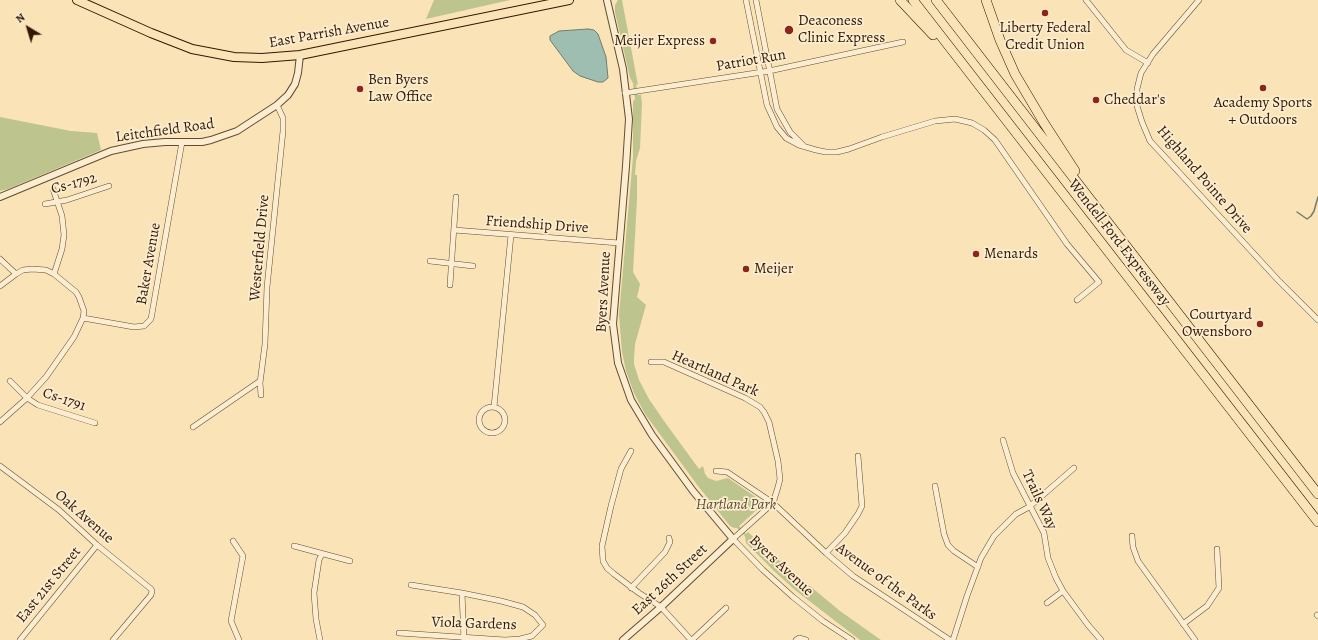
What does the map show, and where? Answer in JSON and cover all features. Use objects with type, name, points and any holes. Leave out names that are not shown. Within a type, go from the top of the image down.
[{"type":"highway","points":[[900,0],[928,29],[993,103]]},
{"type":"highway","name":"Wendell Ford Expressway","points":[[913,0],[1318,522]]},
{"type":"highway","name":"Wendell Ford Expressway","points":[[936,0],[1318,494]]},
{"type":"highway","points":[[986,0],[1002,45],[1028,98],[1117,234]]},
{"type":"main road","name":"East Parrish Avenue","points":[[78,0],[165,39],[199,51],[248,58],[277,58],[300,55],[569,0]]},
{"type":"street","name":"Byers Avenue","points":[[607,0],[622,69],[629,118],[614,331],[618,363],[626,388],[637,412],[652,435],[693,491],[733,539],[763,570],[793,597],[852,640]]},
{"type":"street","points":[[746,0],[767,105],[777,127],[786,138],[792,142],[804,146],[826,152],[837,152],[935,120],[955,119],[972,123],[984,130],[996,140],[1067,244],[1099,282],[1077,300]]},
{"type":"street","points":[[756,0],[768,71],[777,109],[790,132],[804,146]]},
{"type":"street","points":[[1086,0],[1126,50],[1148,63]]},
{"type":"street","name":"Highland Pointe Drive","points":[[1200,0],[1153,54],[1141,73],[1137,89],[1137,106],[1142,122],[1150,140],[1278,280],[1318,320]]},
{"type":"street","name":"Patriot Run","points":[[625,92],[768,71],[903,42]]},
{"type":"street","name":"Leitchfield Road","points":[[0,197],[111,151],[143,144],[202,142],[228,134],[277,106],[288,95],[295,84],[300,55]]},
{"type":"street","name":"Westerfield Drive","points":[[261,395],[260,381],[265,344],[268,287],[283,131],[282,118],[277,106]]},
{"type":"street","name":"Baker Avenue","points":[[83,318],[134,327],[144,326],[151,319],[182,142]]},
{"type":"street","name":"Cs-1792","points":[[45,204],[67,200],[109,186]]},
{"type":"street","points":[[53,189],[62,216],[64,235],[62,249],[54,274]]},
{"type":"street","points":[[450,285],[456,197]]},
{"type":"street","name":"Friendship Drive","points":[[454,230],[619,244]]},
{"type":"street","points":[[494,408],[511,235]]},
{"type":"street","points":[[0,260],[16,274]]},
{"type":"street","points":[[430,261],[473,266]]},
{"type":"street","points":[[0,286],[23,270],[46,270],[71,287],[80,297],[83,307],[83,318],[74,337],[61,357],[46,377],[27,398],[0,422]]},
{"type":"street","name":"Heartland Park","points":[[651,362],[664,362],[745,398],[760,407],[764,412],[771,431],[780,474],[773,503]]},
{"type":"street","name":"Cs-1791","points":[[10,380],[27,398],[38,406],[95,423]]},
{"type":"street","points":[[192,427],[260,381]]},
{"type":"street","points":[[490,408],[494,408],[498,409],[504,415],[505,424],[504,428],[497,433],[488,433],[482,428],[479,420],[482,412],[490,408]]},
{"type":"street","name":"Trails Way","points":[[1003,440],[1013,473],[1029,507],[1044,533],[1048,558],[1056,578],[1063,591],[1101,640]]},
{"type":"street","points":[[631,451],[621,469],[603,536],[602,553],[603,561],[607,568],[631,588],[661,607],[691,640],[726,608]]},
{"type":"street","points":[[826,553],[844,533],[862,506],[858,456]]},
{"type":"street","name":"Oak Avenue","points":[[0,466],[59,510],[97,545],[151,589],[152,591],[150,596],[114,640]]},
{"type":"street","points":[[954,640],[967,596],[978,567],[994,536],[1016,514],[1029,507],[1074,468]]},
{"type":"street","name":"Avenue of the Parks","points":[[716,471],[727,472],[773,503],[826,553],[853,576],[950,640]]},
{"type":"street","points":[[935,486],[944,534],[948,545],[954,551],[978,567]]},
{"type":"street","points":[[733,539],[773,503]]},
{"type":"street","points":[[1132,536],[1133,547],[1138,561],[1194,640]]},
{"type":"street","points":[[631,588],[665,552],[670,542],[669,538]]},
{"type":"street","name":"East 26th Street","points":[[623,640],[661,607],[733,539]]},
{"type":"street","points":[[233,541],[243,556],[231,621],[239,640]]},
{"type":"street","name":"East 21st Street","points":[[20,640],[97,545]]},
{"type":"street","points":[[294,546],[350,561]]},
{"type":"street","points":[[1183,624],[1207,606],[1219,588],[1217,549]]},
{"type":"street","points":[[320,640],[314,596],[319,560],[322,554]]},
{"type":"street","points":[[411,585],[462,593],[464,638]]},
{"type":"street","points":[[1047,603],[1063,591]]},
{"type":"street","name":"Viola Gardens","points":[[399,633],[505,640],[520,639],[532,636],[543,625],[535,615],[523,607],[462,593]]},
{"type":"street","points":[[796,640],[802,638],[806,640]]},
{"type":"green space","points":[[434,0],[510,0],[426,19]]},
{"type":"green space","name":"Hartland Park","points":[[618,0],[622,0],[638,85],[636,84],[638,95],[641,95],[642,104],[640,148],[636,161],[635,175],[637,175],[637,199],[633,272],[640,284],[637,297],[646,305],[635,344],[634,364],[639,380],[649,399],[664,421],[699,469],[703,466],[705,474],[708,478],[716,481],[728,478],[760,500],[761,506],[739,526],[746,534],[748,532],[769,552],[840,611],[881,640],[860,640],[795,590],[746,543],[745,536],[737,528],[730,526],[698,486],[645,414],[634,393],[626,371],[622,352],[619,315],[633,157],[633,102],[635,99],[633,83],[630,78],[615,12],[615,5]]},
{"type":"green space","points":[[0,117],[71,131],[97,133],[101,150],[0,191]]},
{"type":"shaded area","points":[[594,30],[598,34],[606,57],[608,78],[603,82],[598,82],[580,76],[573,71],[550,40],[550,36],[559,31]]},
{"type":"waterway","points":[[1297,212],[1307,219],[1314,211],[1318,197]]},
{"type":"place","name":"Liberty Federal Credit Union","points":[[1045,13]]},
{"type":"place","name":"Deaconess Clinic Express","points":[[789,30]]},
{"type":"place","name":"Meijer Express","points":[[713,41]]},
{"type":"place","name":"Academy Sports + Outdoors","points":[[1263,88]]},
{"type":"place","name":"Ben Byers Law Office","points":[[360,89]]},
{"type":"place","name":"Cheddar's","points":[[1096,100]]},
{"type":"place","name":"Menards","points":[[976,254]]},
{"type":"place","name":"Meijer","points":[[746,269]]},
{"type":"place","name":"Courtyard Owensboro","points":[[1260,324]]}]
